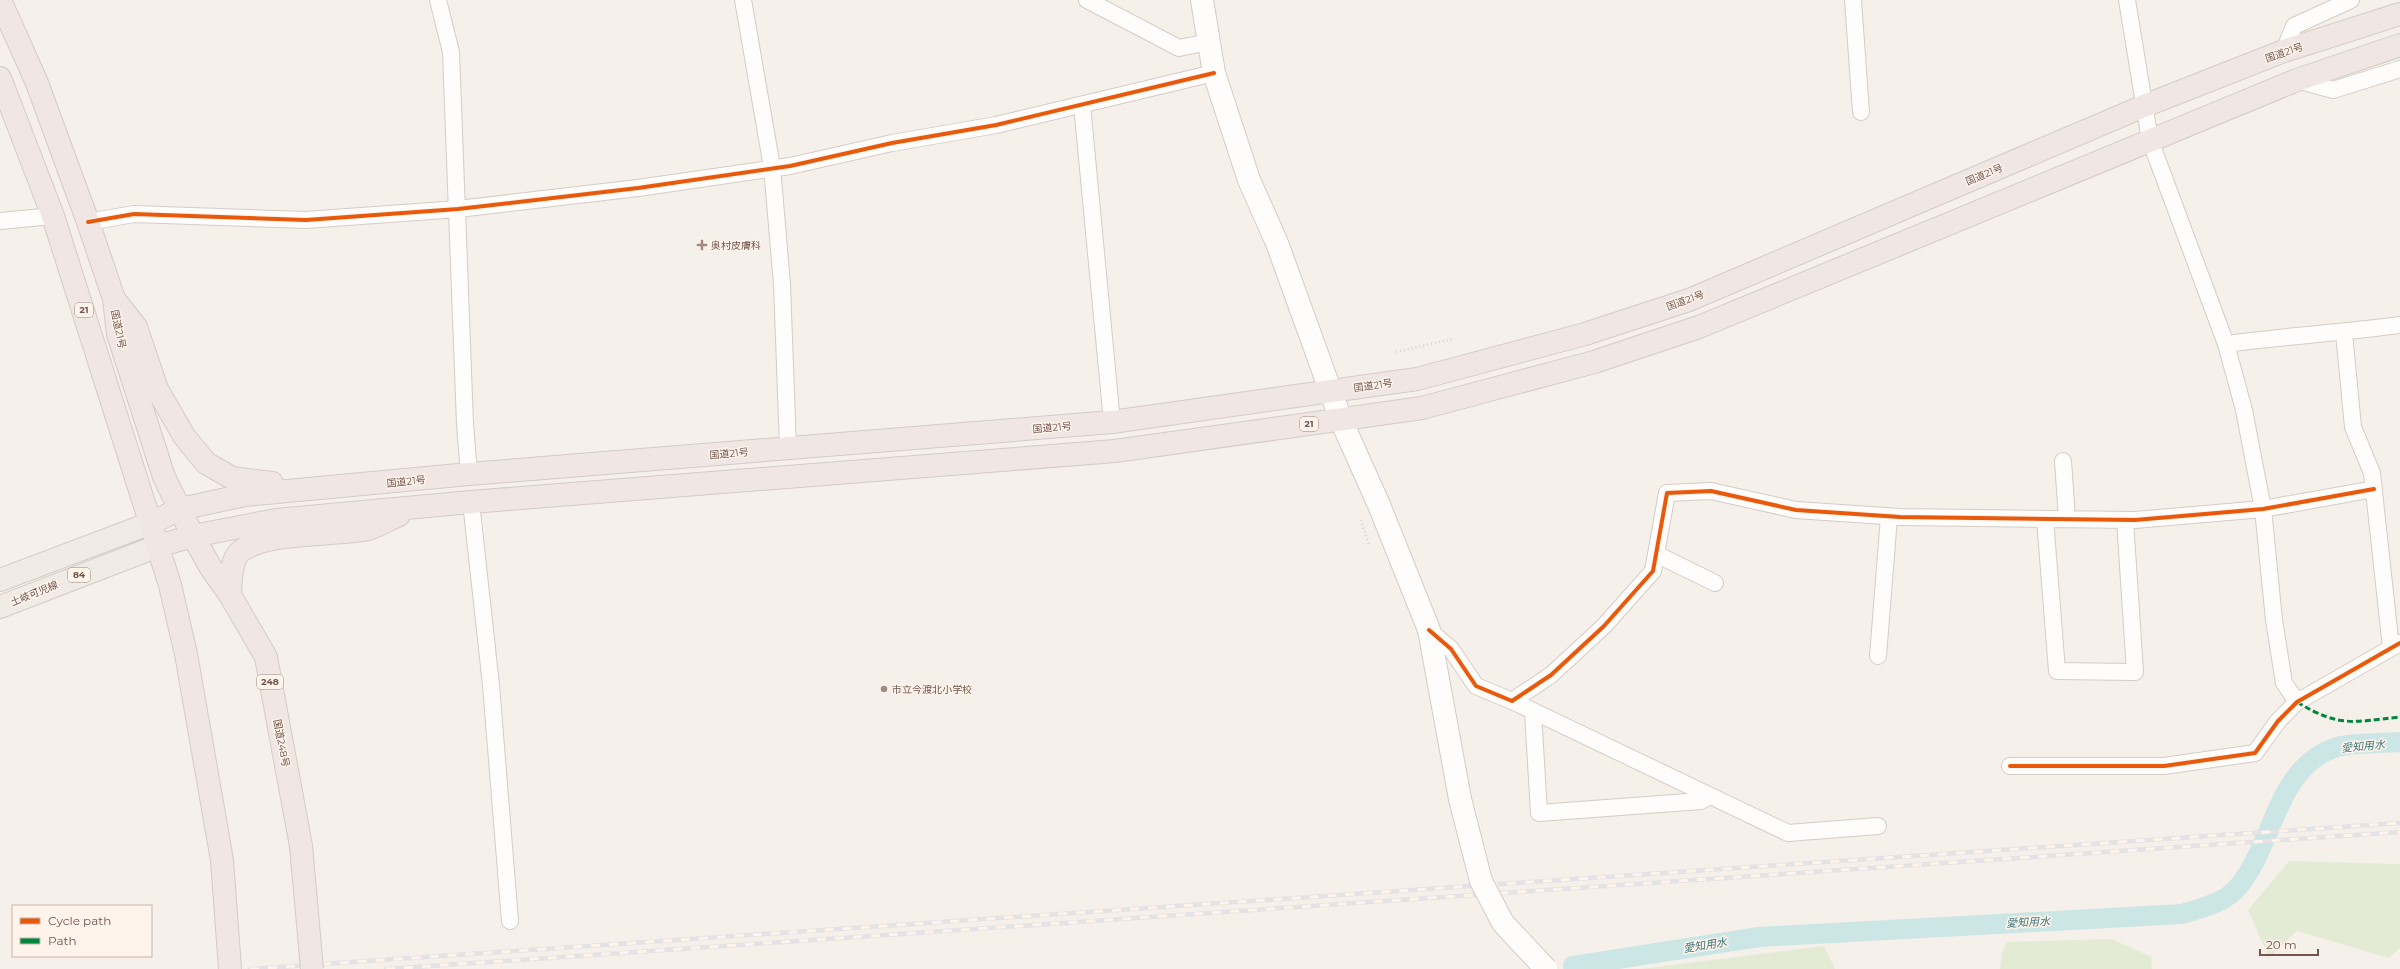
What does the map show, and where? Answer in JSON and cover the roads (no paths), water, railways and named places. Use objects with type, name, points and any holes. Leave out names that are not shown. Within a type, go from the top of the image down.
[{"type":"highway","name":"国道21号","points":[[0,0],[37,83],[88,222],[114,299],[118,334],[164,477],[180,510],[245,495],[390,483],[469,474],[1112,422],[1417,379],[1585,334],[1690,300],[2144,106],[2284,51],[2400,14]]},
{"type":"highway","name":"21","points":[[0,78],[53,216],[158,546],[192,536],[276,520],[412,509],[471,502],[1115,452],[1422,408],[1594,362],[1699,327],[2297,80],[2400,45]]},
{"type":"highway","points":[[114,299],[136,326],[157,389],[184,436],[206,463],[232,478],[263,484],[374,478],[390,483]]},
{"type":"highway","points":[[230,595],[232,566],[240,551],[246,548],[284,537],[368,529],[412,509]]},
{"type":"highway","points":[[151,523],[180,510]]},
{"type":"highway","name":"国道248号","points":[[180,510],[192,536],[230,595],[266,657],[301,846],[312,969]]},
{"type":"highway","points":[[158,546],[170,585],[186,654],[222,860],[230,969]]},
{"type":"main road","name":"84","points":[[0,580],[151,523]]},
{"type":"main road","name":"土岐可児線","points":[[0,607],[158,546]]},
{"type":"street","points":[[438,0],[451,52],[465,424],[469,474]]},
{"type":"street","points":[[743,0],[772,167],[782,284],[788,448]]},
{"type":"street","points":[[1087,0],[1179,48],[1208,42]]},
{"type":"street","points":[[1202,0],[1214,73],[1249,180],[1277,243],[1341,420],[1379,505],[1429,630],[1460,799],[1480,882],[1503,923],[1546,969]]},
{"type":"street","points":[[1853,0],[1861,112]]},
{"type":"street","points":[[2127,0],[2150,140],[2226,344],[2244,410],[2263,509],[2274,620],[2284,683],[2298,702]]},
{"type":"street","points":[[2284,51],[2294,26],[2351,0]]},
{"type":"street","points":[[2297,80],[2333,90],[2400,69]]},
{"type":"street","points":[[88,222],[134,214],[306,220],[458,209],[638,188],[772,167],[790,166],[892,143],[996,125],[1214,73]]},
{"type":"street","points":[[1082,104],[1112,422]]},
{"type":"street","points":[[0,221],[53,216]]},
{"type":"street","points":[[2226,344],[2300,334],[2344,333],[2400,325]]},
{"type":"street","points":[[2010,766],[2164,766],[2255,753],[2278,721],[2298,702],[2396,646],[2372,473],[2353,427],[2344,333]]},
{"type":"street","points":[[2063,461],[2067,519]]},
{"type":"street","points":[[1512,701],[1550,675],[1604,626],[1653,571],[1666,493],[1711,491],[1796,510],[1890,516],[2125,520],[2263,509],[2374,489]]},
{"type":"street","points":[[471,502],[490,685],[510,922]]},
{"type":"street","points":[[1878,656],[1890,516]]},
{"type":"street","points":[[2045,519],[2057,671],[2135,672],[2125,520]]},
{"type":"street","points":[[1656,554],[1715,583]]},
{"type":"street","points":[[1429,630],[1451,649],[1476,686],[1512,701],[1788,833],[1878,826]]},
{"type":"street","points":[[1533,712],[1538,813],[1701,801],[1710,796]]},
{"type":"waterway","name":"愛知用水","points":[[1573,966],[1759,937],[2182,914],[2220,901],[2233,893],[2250,869],[2288,788],[2301,771],[2316,757],[2343,745],[2400,742]]},
{"type":"railway","points":[[250,969],[2400,823]]},
{"type":"railway","points":[[386,969],[2400,832]]},
{"type":"place","name":"奥村皮膚科","points":[[702,245]]},
{"type":"place","name":"市立今渡北小学校","points":[[884,689]]}]
